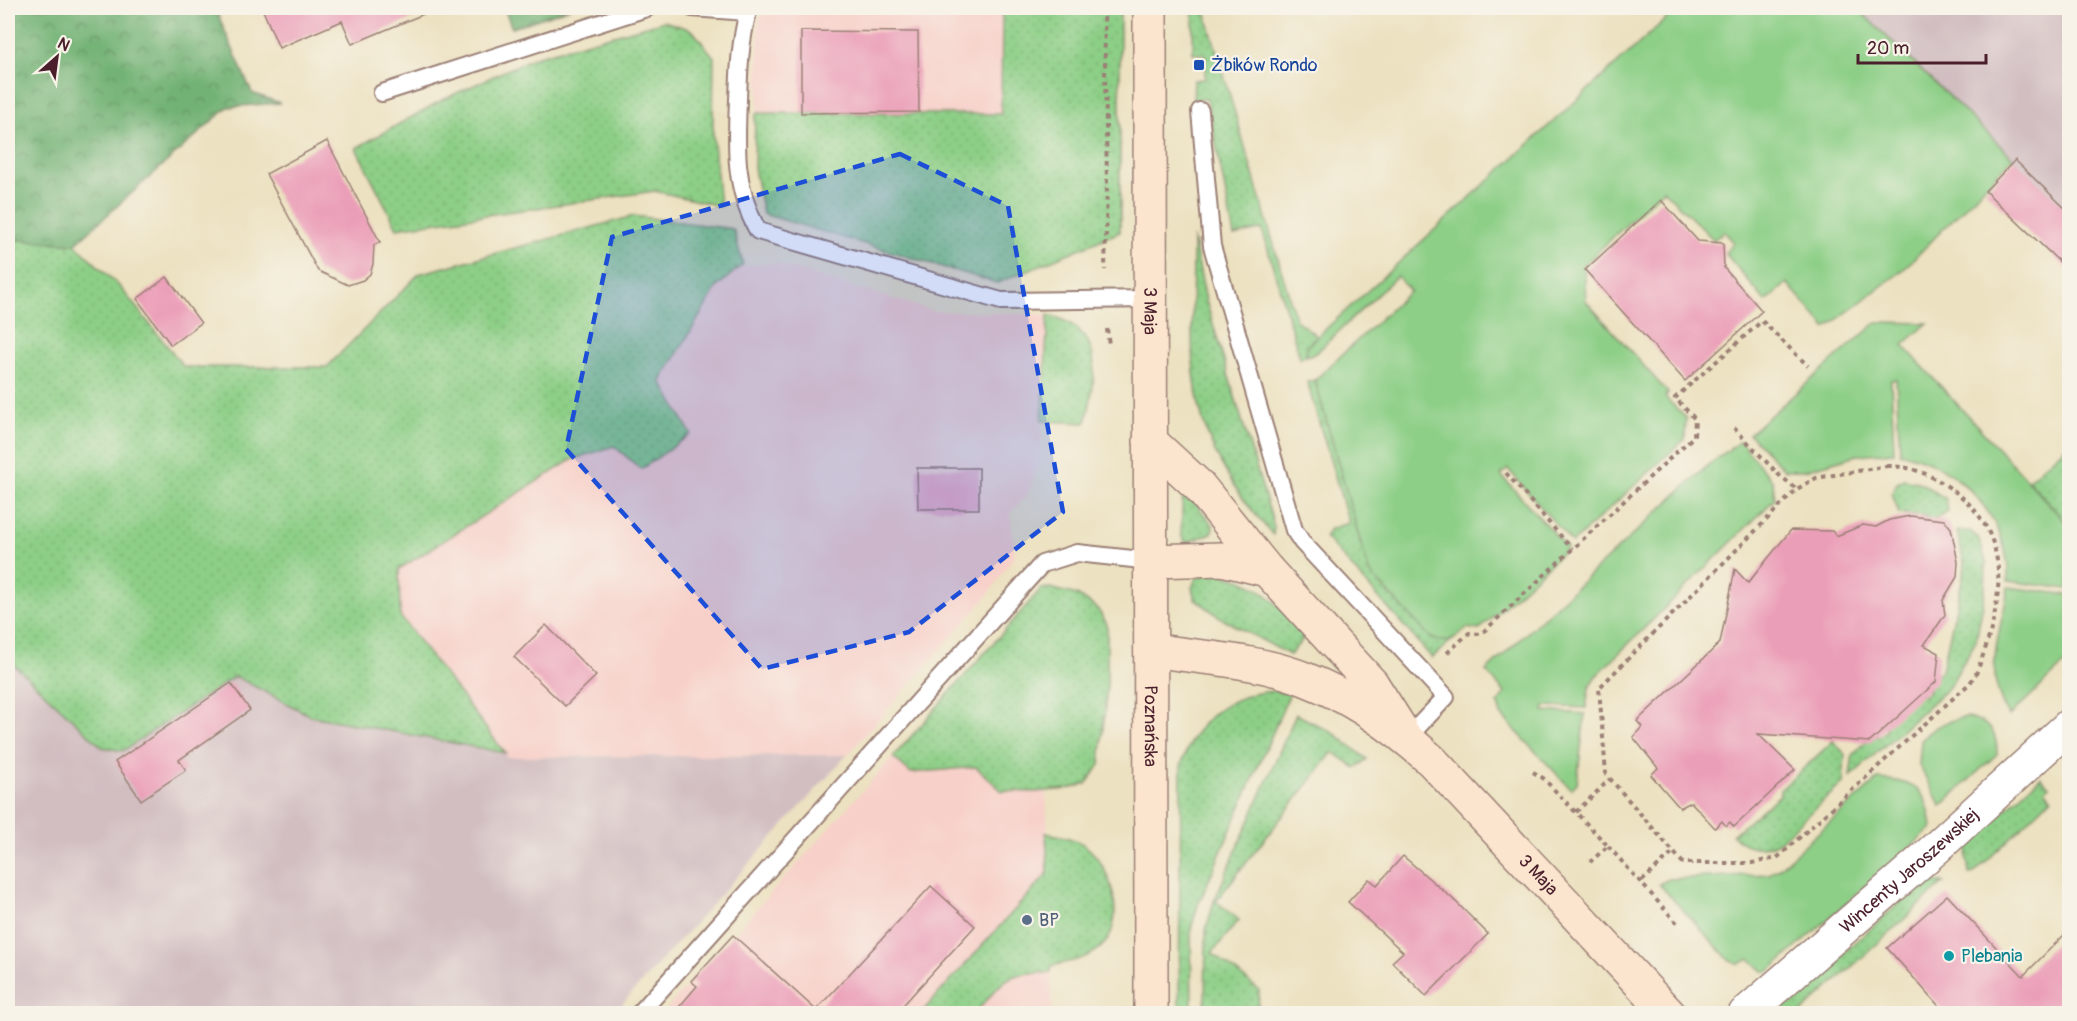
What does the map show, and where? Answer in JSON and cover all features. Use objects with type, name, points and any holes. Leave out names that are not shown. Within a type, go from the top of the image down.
[{"type":"street","name":"3 Maja","points":[[1150,8],[1150,441],[1199,486],[1268,570],[1372,684],[1407,738]]},
{"type":"street","name":"Poznańska","points":[[1150,441],[1151,1014]]},
{"type":"street","points":[[1151,561],[1222,559],[1268,570]]},
{"type":"street","name":"3 Maja","points":[[1151,650],[1268,668],[1305,679],[1353,703],[1407,738],[1432,761],[1669,1014]]},
{"type":"street","name":"Wincenty Jaroszewskiej","points":[[1744,1014],[1935,849],[2070,725]]},
{"type":"lane","points":[[382,93],[647,8]]},
{"type":"lane","points":[[692,8],[748,12],[740,39],[735,160],[746,210],[758,231],[1001,301],[1150,299]]},
{"type":"lane","points":[[1200,111],[1212,246],[1294,530],[1302,543],[1446,697],[1407,738]]},
{"type":"lane","points":[[639,1014],[1042,564],[1077,553],[1151,561]]},
{"type":"path","points":[[1104,8],[1107,184],[1104,301],[1110,352]]},
{"type":"path","points":[[1460,642],[1469,633],[1481,634],[1694,436],[1695,419],[1676,398],[1762,321],[1808,366]]},
{"type":"path","points":[[1734,428],[1779,475],[1797,489]]},
{"type":"path","points":[[1903,466],[1923,471],[1966,499],[1993,538],[1997,558],[1997,601],[1982,658],[1970,683],[1777,858],[1752,863],[1683,863],[1606,774],[1599,688],[1797,489],[1816,478],[1850,471],[1903,466]]},
{"type":"path","points":[[1506,473],[1572,549]]},
{"type":"path","points":[[1533,772],[1543,778],[1576,812],[1677,922]]},
{"type":"path","points":[[1576,812],[1610,779]]},
{"type":"path","points":[[1590,862],[1608,846]]},
{"type":"path","points":[[1642,882],[1674,852]]},
{"type":"highlighted area","points":[[900,154],[1008,206],[1063,512],[909,632],[762,669],[566,449],[612,237]]},
{"type":"shaded area","points":[[769,8],[1002,8],[1001,114],[758,113],[758,20]]},
{"type":"shaded area","points":[[2069,8],[2069,213],[1858,9]]},
{"type":"shaded area","points":[[775,263],[933,311],[1048,315],[1040,461],[1029,492],[1010,514],[1015,555],[986,598],[847,755],[507,757],[400,616],[398,569],[571,460],[614,446],[691,433],[661,381],[717,287],[743,266]]},
{"type":"shaded area","points":[[1041,589],[1052,1013],[662,1014],[893,757]]},
{"type":"shaded area","points":[[8,659],[102,747],[123,751],[235,676],[311,716],[505,753],[507,757],[847,755],[614,1013],[8,1013]]},
{"type":"green space","points":[[8,8],[215,8],[252,93],[280,103],[228,107],[75,244],[8,239]]},
{"type":"green space","points":[[504,8],[570,8],[512,28]]},
{"type":"green space","points":[[1002,8],[1120,8],[1120,232],[997,283],[763,214],[754,168],[755,116],[758,113],[1001,114]]},
{"type":"green space","points":[[1193,8],[1204,8],[1296,320],[1317,336],[1307,346],[1306,356],[1300,358],[1262,229],[1234,236],[1207,99],[1193,99],[1194,80],[1205,79],[1205,55],[1193,53]]},
{"type":"green space","points":[[1678,8],[1858,9],[2013,158],[1903,270],[1826,328],[1787,283],[1766,302],[1725,253],[1734,243],[1724,231],[1714,240],[1663,190],[1584,265],[1586,301],[1668,393],[1665,397],[1686,418],[1685,439],[1572,543],[1508,469],[1501,475],[1567,548],[1479,630],[1467,628],[1450,640],[1436,640],[1431,638],[1369,572],[1315,380],[1410,291],[1397,276],[1316,353],[1306,356],[1307,346]]},
{"type":"green space","points":[[664,21],[692,30],[714,57],[713,134],[720,206],[655,191],[397,228],[356,148],[442,100],[535,57]]},
{"type":"green space","points":[[634,216],[733,229],[743,264],[717,287],[661,381],[691,434],[641,469],[614,446],[571,460],[399,569],[400,616],[505,753],[311,716],[235,676],[123,751],[102,747],[8,659],[8,239],[75,244],[120,287],[184,367],[327,367],[419,274]]},
{"type":"green space","points":[[1193,237],[1206,301],[1274,526],[1273,535],[1232,482],[1215,452],[1203,421],[1194,377]]},
{"type":"green space","points":[[1048,315],[1067,322],[1080,331],[1089,343],[1094,372],[1086,423],[1042,421]]},
{"type":"green space","points":[[1877,322],[1928,323],[1903,345],[2069,526],[2069,589],[2008,581],[2007,558],[2001,536],[1977,497],[1942,469],[1921,459],[1900,453],[1896,379],[1891,380],[1894,452],[1857,455],[1805,470],[1785,470],[1749,434]]},
{"type":"green space","points":[[1315,380],[1369,572],[1455,637],[1432,658],[1325,537],[1330,529],[1349,523],[1307,382]]},
{"type":"green space","points":[[1740,441],[1773,482],[1775,499],[1595,677],[1589,688],[1586,708],[1545,706],[1544,711],[1585,714],[1577,783],[1571,789],[1501,715],[1498,704],[1505,693],[1486,671],[1707,466]]},
{"type":"green space","points":[[2069,444],[2069,526],[2028,480]]},
{"type":"green space","points":[[1904,479],[1921,483],[1946,499],[1948,512],[1932,521],[1922,515],[1899,514],[1892,493],[1897,483]]},
{"type":"green space","points":[[1183,488],[1213,525],[1212,533],[1186,543],[1181,535]]},
{"type":"green space","points":[[1957,531],[1970,531],[1978,537],[1986,561],[1985,594],[1976,641],[1949,687],[1850,777],[1853,754],[1875,733],[1879,737],[1887,730],[1884,725],[1919,691],[1924,696],[1929,691],[1929,682],[1942,670],[1965,567]]},
{"type":"green space","points":[[1213,572],[1255,587],[1275,602],[1295,623],[1306,635],[1290,655],[1224,620],[1195,599],[1192,588],[1196,578]]},
{"type":"green space","points":[[2008,587],[2070,595],[2069,660],[2009,716],[1996,684],[1995,668],[1995,653]]},
{"type":"green space","points":[[1050,588],[1077,595],[1097,608],[1107,624],[1107,684],[1100,765],[1086,784],[1068,789],[1035,792],[1002,791],[976,767],[911,773],[893,757],[1041,589]]},
{"type":"green space","points":[[1273,691],[1290,693],[1198,905],[1191,929],[1192,1013],[1179,1013],[1181,766],[1194,736],[1215,713],[1241,698]]},
{"type":"green space","points":[[1296,714],[1335,734],[1367,759],[1356,768],[1333,752],[1216,901],[1239,920],[1212,953],[1259,990],[1258,1013],[1205,1013],[1206,930],[1214,901]]},
{"type":"green space","points":[[1967,717],[1991,729],[1996,739],[1997,754],[1941,806],[1919,765],[1921,741],[1941,724]]},
{"type":"green space","points":[[1833,741],[1845,754],[1843,783],[1780,841],[1767,846],[1755,847],[1743,843],[1732,835],[1780,795],[1780,790]]},
{"type":"green space","points":[[2041,777],[2049,786],[2045,790],[2052,798],[1974,873],[1969,874],[1967,857],[1969,842]]},
{"type":"green space","points":[[1878,779],[1902,782],[1918,790],[1927,805],[1932,828],[1768,972],[1763,971],[1750,959],[1739,964],[1728,959],[1659,884],[1669,879],[1769,874],[1778,869]]},
{"type":"green space","points":[[1046,833],[1080,842],[1098,858],[1105,870],[1114,898],[1113,927],[1108,939],[1088,956],[1051,966],[1051,973],[1014,976],[1000,985],[975,1013],[921,1013],[1048,873]]},
{"type":"green space","points":[[1923,882],[1944,883],[1801,1013],[1775,1014]]},
{"type":"building","points":[[262,8],[438,8],[352,44],[342,21],[279,48]]},
{"type":"building","points":[[801,31],[918,32],[919,112],[801,113]]},
{"type":"building","points":[[327,141],[380,242],[374,245],[370,274],[363,280],[348,285],[318,271],[266,174]]},
{"type":"building","points":[[2015,160],[2070,213],[2070,272],[1985,191]]},
{"type":"building","points":[[1661,200],[1698,241],[1723,243],[1724,268],[1762,311],[1685,381],[1585,270]]},
{"type":"building","points":[[167,277],[201,323],[171,345],[137,299]]},
{"type":"building","points":[[917,468],[979,468],[979,509],[918,509]]},
{"type":"building","points":[[1910,516],[1944,520],[1951,528],[1958,562],[1957,577],[1943,600],[1945,615],[1924,645],[1939,653],[1936,682],[1870,742],[1758,734],[1795,770],[1734,827],[1730,822],[1726,826],[1722,821],[1715,828],[1691,802],[1680,808],[1651,775],[1658,768],[1633,737],[1642,727],[1637,721],[1720,643],[1735,569],[1748,583],[1791,530],[1832,531],[1836,536],[1863,525],[1876,527],[1889,520]]},
{"type":"building","points":[[546,625],[596,676],[565,706],[514,657]]},
{"type":"building","points":[[231,683],[250,710],[179,760],[186,770],[141,800],[115,762]]},
{"type":"building","points":[[1403,856],[1454,900],[1488,934],[1426,996],[1392,962],[1403,952],[1348,902],[1369,879],[1377,885]]},
{"type":"building","points":[[931,886],[975,926],[895,1014],[673,1014],[697,986],[691,981],[733,935],[816,1010]]},
{"type":"building","name":"Plebania","points":[[1947,895],[2023,976],[2070,929],[2070,1014],[1946,1014],[1887,948]]},
{"type":"place","name":"Żbików Rondo","points":[[1199,65]]},
{"type":"place","name":"BP","points":[[1027,920]]},
{"type":"place","name":"Plebania","points":[[1949,956]]}]
